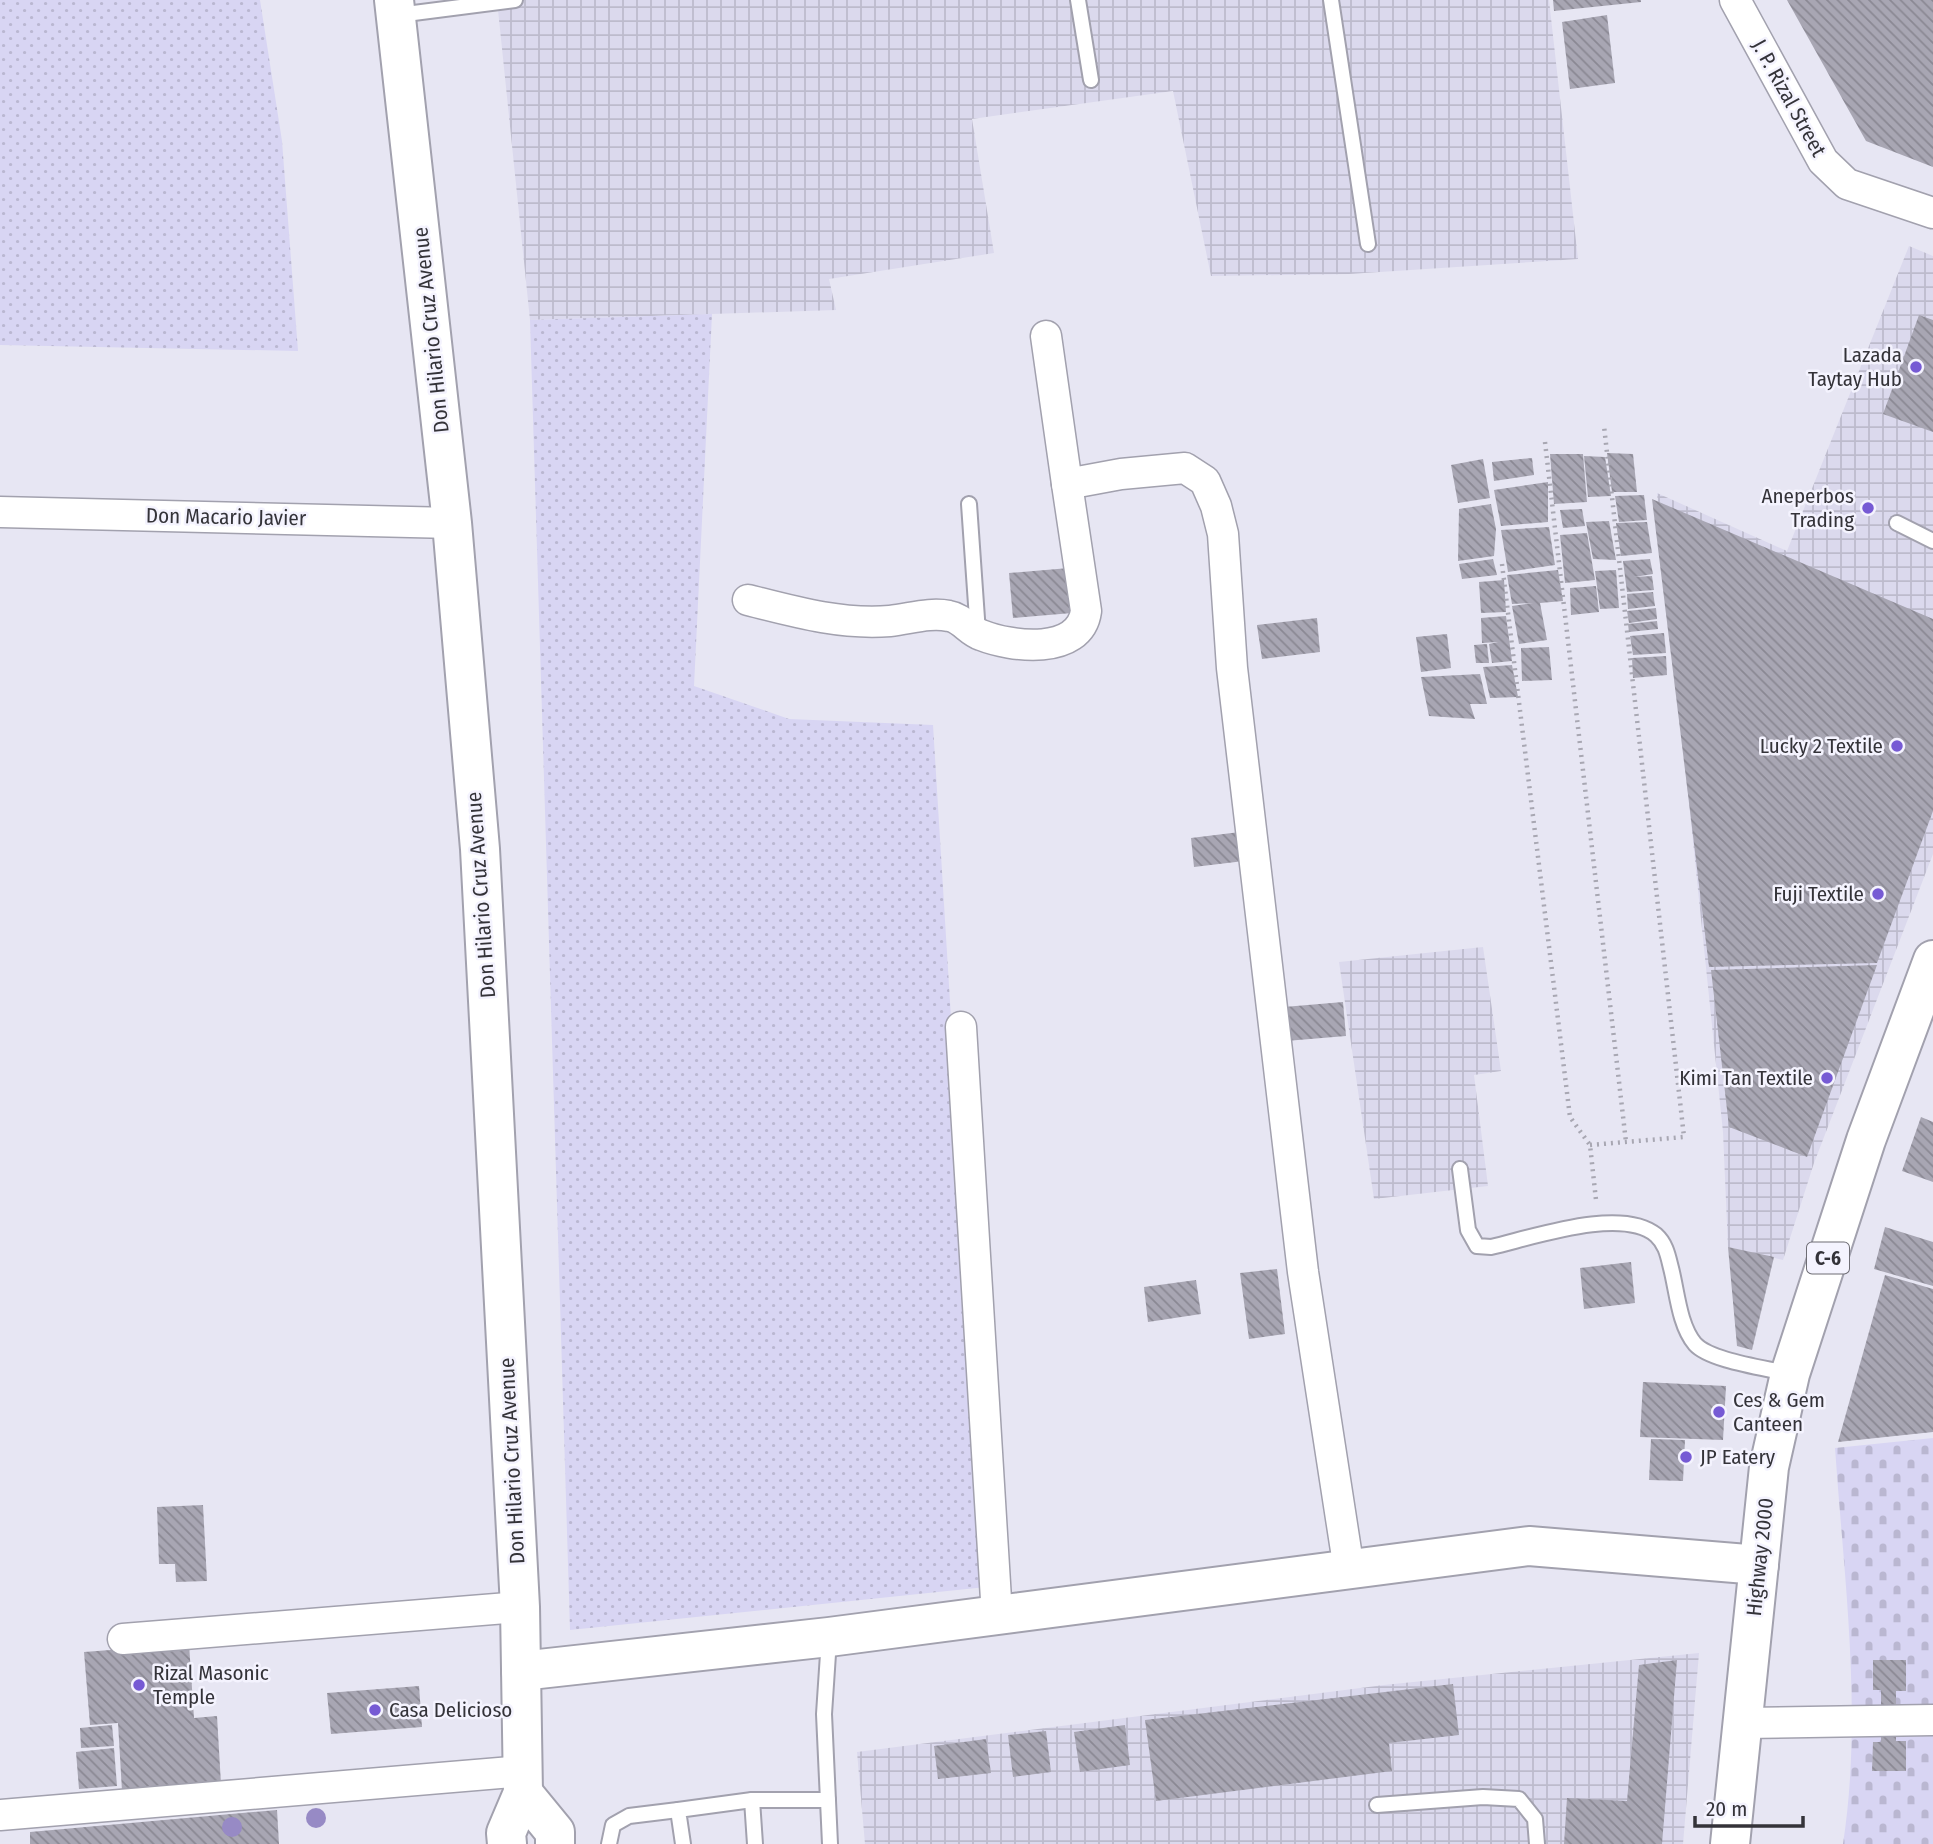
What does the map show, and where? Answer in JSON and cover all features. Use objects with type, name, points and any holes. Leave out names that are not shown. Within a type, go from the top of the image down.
[{"type":"street","name":"J. P. Rizal Street","points":[[1735,0],[1823,161],[1847,184],[1933,212]]},
{"type":"street","name":"Don Hilario Cruz Avenue","points":[[395,8],[452,523],[481,863],[520,1607],[523,1782],[506,1833],[507,1844]]},
{"type":"street","points":[[748,600],[826,620],[890,621],[918,615],[951,616],[978,635],[1013,644],[1045,643],[1071,637],[1080,630],[1086,611],[1046,336]]},
{"type":"street","points":[[1067,484],[1121,474],[1185,468],[1205,481],[1216,506],[1223,534],[1232,668],[1303,1272],[1349,1570]]},
{"type":"street","name":"Don Macario Javier","points":[[0,512],[452,523]]},
{"type":"street","name":"Highway 2000","points":[[1730,1844],[1769,1467],[1790,1374],[1866,1140],[1929,980]]},
{"type":"street","points":[[961,1027],[997,1616]]},
{"type":"street","points":[[521,1671],[829,1637],[1529,1546],[1759,1565]]},
{"type":"street","points":[[123,1639],[520,1607]]},
{"type":"street","points":[[1744,1723],[1933,1720]]},
{"type":"street","points":[[0,1815],[523,1782],[555,1832],[555,1844]]},
{"type":"lane","points":[[395,8],[515,0]]},
{"type":"lane","points":[[1078,0],[1091,80]]},
{"type":"lane","points":[[1331,0],[1368,243]]},
{"type":"lane","points":[[969,504],[978,635]]},
{"type":"lane","points":[[1898,523],[1933,541]]},
{"type":"lane","points":[[1460,1170],[1468,1230],[1477,1246],[1491,1247],[1598,1223],[1639,1226],[1656,1236],[1667,1250],[1685,1328],[1695,1345],[1708,1354],[1790,1374]]},
{"type":"lane","points":[[829,1637],[824,1714],[830,1844]]},
{"type":"lane","points":[[1377,1805],[1483,1797],[1518,1798],[1535,1819],[1538,1844]]},
{"type":"lane","points":[[609,1844],[613,1825],[629,1816],[752,1800],[828,1800]]},
{"type":"lane","points":[[752,1800],[755,1844]]},
{"type":"lane","points":[[678,1810],[683,1844]]},
{"type":"path","points":[[1590,1145],[1684,1137],[1604,426]]},
{"type":"path","points":[[1545,442],[1626,1142]]},
{"type":"path","points":[[1502,564],[1570,1117],[1590,1145],[1598,1223]]},
{"type":"shaded area","points":[[497,0],[1549,0],[1578,259],[1349,274],[1211,276],[1173,91],[972,119],[994,253],[829,279],[836,310],[530,320]]},
{"type":"shaded area","points":[[1909,246],[1933,256],[1933,854],[1814,1163],[1783,1260],[1728,1247],[1723,1132],[1657,493],[1787,551]]},
{"type":"shaded area","points":[[1483,947],[1501,1071],[1474,1075],[1488,1186],[1374,1199],[1339,962]]},
{"type":"shaded area","points":[[1699,1653],[1683,1844],[865,1844],[857,1752],[1384,1685]]},
{"type":"green space","points":[[0,0],[260,0],[282,141],[298,351],[0,345]]},
{"type":"green space","points":[[712,314],[694,686],[789,719],[933,725],[986,1587],[570,1630],[530,320]]},
{"type":"green space","points":[[1933,1438],[1933,1844],[1843,1844],[1849,1795],[1852,1696],[1835,1448]]},
{"type":"building","points":[[1553,0],[1641,0],[1641,2],[1554,11]]},
{"type":"building","points":[[1787,0],[1933,0],[1933,167],[1866,141]]},
{"type":"building","points":[[1607,15],[1615,83],[1570,89],[1562,22]]},
{"type":"building","name":"Lazada Taytay Hub","points":[[1919,315],[1933,320],[1933,432],[1883,414]]},
{"type":"building","points":[[1607,453],[1633,454],[1637,492],[1612,492]]},
{"type":"building","points":[[1550,454],[1583,454],[1587,502],[1554,504]]},
{"type":"building","points":[[1584,456],[1605,457],[1611,496],[1588,497]]},
{"type":"building","points":[[1532,458],[1534,475],[1494,481],[1492,462]]},
{"type":"building","points":[[1483,459],[1490,498],[1458,503],[1451,465]]},
{"type":"building","points":[[1548,482],[1548,522],[1501,526],[1494,490]]},
{"type":"building","points":[[1644,495],[1647,520],[1619,522],[1615,496]]},
{"type":"building","points":[[1652,499],[1933,619],[1933,811],[1877,963],[1709,967]]},
{"type":"building","points":[[1491,504],[1496,529],[1494,556],[1458,561],[1459,509]]},
{"type":"building","points":[[1582,509],[1585,526],[1563,528],[1560,510]]},
{"type":"building","points":[[1609,521],[1616,560],[1593,559],[1586,522]]},
{"type":"building","points":[[1647,522],[1652,553],[1621,556],[1616,523]]},
{"type":"building","points":[[1549,527],[1555,565],[1508,572],[1501,530]]},
{"type":"building","points":[[1587,533],[1595,580],[1565,583],[1560,535]]},
{"type":"building","points":[[1493,559],[1497,575],[1462,579],[1459,564]]},
{"type":"building","points":[[1650,559],[1653,574],[1634,577],[1652,576],[1654,590],[1627,592],[1623,561]]},
{"type":"building","points":[[1069,568],[1072,613],[1013,618],[1009,573]]},
{"type":"building","points":[[1558,570],[1563,601],[1540,603],[1547,640],[1519,644],[1512,606],[1533,603],[1512,604],[1507,575]]},
{"type":"building","points":[[1616,570],[1619,608],[1600,609],[1595,571]]},
{"type":"building","points":[[1504,580],[1506,612],[1481,613],[1479,582]]},
{"type":"building","points":[[1596,586],[1599,612],[1571,615],[1570,588]]},
{"type":"building","points":[[1653,592],[1655,606],[1628,609],[1627,594]]},
{"type":"building","points":[[1656,608],[1657,619],[1629,623],[1627,611]]},
{"type":"building","points":[[1506,616],[1512,661],[1492,663],[1489,644],[1498,642],[1482,643],[1481,618]]},
{"type":"building","points":[[1317,618],[1320,652],[1262,659],[1257,625]]},
{"type":"building","points":[[1657,621],[1658,629],[1629,632],[1628,624]]},
{"type":"building","points":[[1664,633],[1666,653],[1633,655],[1630,636]]},
{"type":"building","points":[[1447,634],[1451,668],[1421,672],[1416,637]]},
{"type":"building","points":[[1487,644],[1489,663],[1476,663],[1474,645]]},
{"type":"building","points":[[1549,647],[1552,680],[1522,681],[1521,648]]},
{"type":"building","points":[[1666,656],[1667,675],[1633,678],[1632,658]]},
{"type":"building","points":[[1512,665],[1518,697],[1490,698],[1483,667]]},
{"type":"building","points":[[1480,674],[1487,704],[1470,704],[1475,719],[1429,716],[1421,677]]},
{"type":"building","points":[[1240,832],[1244,861],[1194,867],[1191,838]]},
{"type":"building","points":[[1877,965],[1807,1157],[1729,1127],[1711,970]]},
{"type":"building","points":[[1343,1002],[1346,1036],[1286,1041],[1284,1007]]},
{"type":"building","points":[[1921,1117],[1933,1122],[1933,1182],[1902,1171]]},
{"type":"building","points":[[1885,1227],[1933,1242],[1933,1286],[1874,1269]]},
{"type":"building","points":[[1728,1247],[1774,1257],[1752,1350],[1737,1346]]},
{"type":"building","points":[[1631,1262],[1635,1303],[1584,1309],[1580,1268]]},
{"type":"building","points":[[1277,1269],[1285,1334],[1249,1339],[1240,1273]]},
{"type":"building","points":[[1885,1275],[1933,1289],[1933,1432],[1838,1442]]},
{"type":"building","points":[[1196,1280],[1201,1314],[1148,1322],[1144,1287]]},
{"type":"building","points":[[1643,1382],[1726,1386],[1723,1440],[1640,1437]]},
{"type":"building","points":[[1651,1439],[1685,1440],[1683,1481],[1649,1480]]},
{"type":"building","points":[[203,1505],[207,1581],[176,1582],[175,1564],[159,1564],[157,1507]]},
{"type":"building","points":[[189,1644],[194,1718],[217,1716],[221,1784],[122,1791],[118,1723],[90,1725],[84,1652]]},
{"type":"building","points":[[1677,1660],[1662,1844],[1564,1844],[1567,1798],[1627,1801],[1639,1665]]},
{"type":"building","points":[[1873,1660],[1906,1660],[1906,1691],[1896,1691],[1896,1741],[1906,1741],[1906,1771],[1872,1771],[1873,1742],[1881,1742],[1881,1690],[1873,1690]]},
{"type":"building","points":[[1453,1684],[1459,1735],[1389,1743],[1392,1771],[1156,1801],[1145,1720]]},
{"type":"building","name":"Casa Delicioso","points":[[419,1686],[422,1727],[331,1734],[327,1693]]},
{"type":"building","points":[[112,1725],[114,1746],[81,1748],[80,1728]]},
{"type":"building","points":[[1125,1725],[1130,1765],[1080,1772],[1074,1732]]},
{"type":"building","points":[[1046,1731],[1051,1772],[1013,1777],[1008,1735]]},
{"type":"building","points":[[986,1739],[991,1773],[938,1779],[934,1746]]},
{"type":"building","points":[[114,1748],[117,1786],[79,1789],[76,1752]]},
{"type":"building","points":[[277,1810],[279,1844],[30,1844],[30,1832]]},
{"type":"place","name":"Lazada Taytay Hub","points":[[1916,367]]},
{"type":"place","name":"Aneperbos Trading","points":[[1868,508]]},
{"type":"place","name":"Lucky 2 Textile","points":[[1897,746]]},
{"type":"place","name":"Fuji Textile","points":[[1878,894]]},
{"type":"place","name":"Kimi Tan Textile","points":[[1827,1078]]},
{"type":"place","name":"Ces & Gem Canteen","points":[[1719,1412]]},
{"type":"place","name":"JP Eatery","points":[[1686,1457]]},
{"type":"place","name":"Rizal Masonic Temple","points":[[139,1685]]},
{"type":"place","name":"Casa Delicioso","points":[[375,1710]]}]
